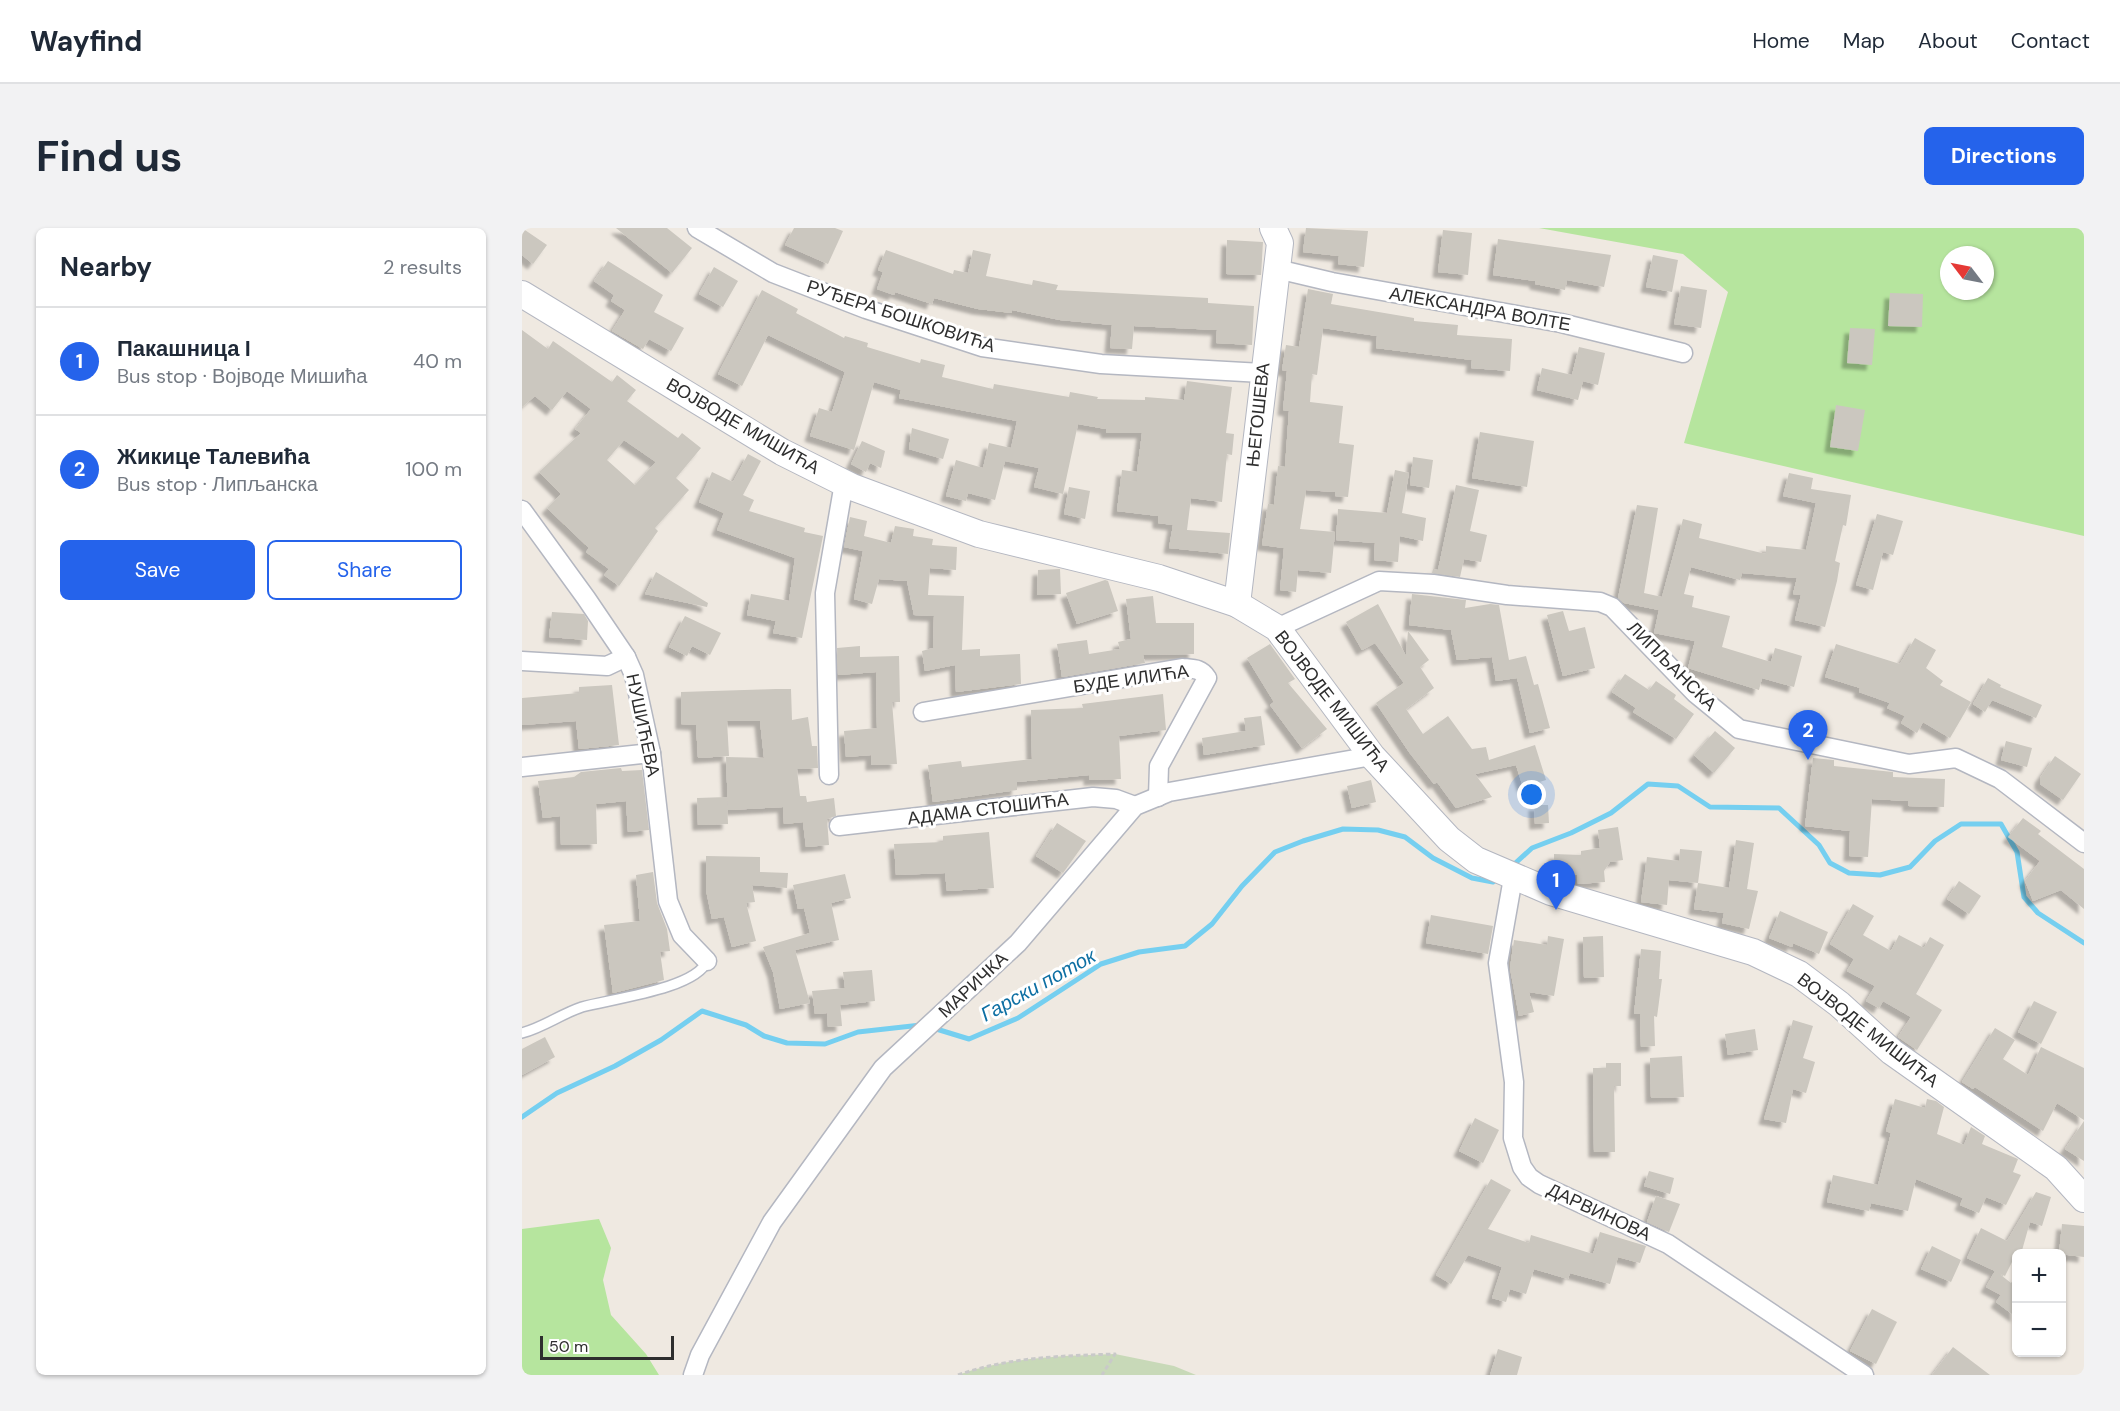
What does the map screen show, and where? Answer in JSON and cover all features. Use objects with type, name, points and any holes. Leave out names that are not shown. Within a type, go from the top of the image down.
[{"type":"street","name":"РУЂЕРА БОШКОВИЋА","points":[[696,228],[773,273],[866,309],[982,347],[1101,364],[1262,373]]},
{"type":"street","name":"ЊЕГОШЕВА","points":[[1237,604],[1262,373],[1280,243],[1274,228]]},
{"type":"street","name":"АЛЕКСАНДРА ВОЛТЕ","points":[[1277,269],[1343,284],[1561,323],[1683,353]]},
{"type":"street","name":"ВОЈВОДЕ МИШИЋА","points":[[522,294],[782,452],[844,483],[979,534],[1159,578],[1237,604],[1277,628],[1372,756],[1449,839],[1476,860],[1519,880],[1753,952],[1799,974],[1839,1004],[1892,1052],[2056,1168],[2084,1199]]},
{"type":"street","points":[[829,775],[825,593],[844,483]]},
{"type":"street","name":"НУШИЋЕВА","points":[[522,510],[553,550],[626,657],[641,699],[651,753],[668,901],[682,935],[707,961]]},
{"type":"street","name":"ЛИПЉАНСКА","points":[[1277,628],[1379,581],[1433,584],[1507,595],[1600,602],[1612,607],[1695,693],[1739,729],[1909,764],[1956,758],[2000,778],[2084,843]]},
{"type":"street","points":[[522,661],[606,666],[626,657]]},
{"type":"street","name":"БУДЕ ИЛИЋА","points":[[923,712],[1182,668],[1195,669],[1203,672],[1207,678],[1159,766],[1158,797]]},
{"type":"street","points":[[522,767],[651,753]]},
{"type":"street","name":"МАРИЧКА","points":[[693,1375],[700,1355],[772,1222],[883,1068],[1018,943],[1135,806],[1169,792],[1372,756]]},
{"type":"street","name":"АДАМА СТОШИЋА","points":[[840,826],[1094,797],[1116,799],[1135,806]]},
{"type":"street","name":"ДАРВИНОВА","points":[[1519,880],[1498,963],[1514,1082],[1514,1138],[1522,1167],[1529,1177],[1539,1184],[1668,1244],[1864,1375]]},
{"type":"lane","points":[[522,1033],[548,1024],[581,1007],[622,999],[673,983],[699,972],[707,961]]},
{"type":"path","points":[[957,1375],[983,1366],[1044,1356],[1115,1354],[1102,1375]]},
{"type":"green space","points":[[1539,228],[2084,228],[2084,536],[1684,443],[1728,292],[1683,254]]},
{"type":"green space","points":[[599,1219],[611,1248],[603,1280],[611,1315],[646,1354],[659,1375],[522,1375],[522,1229]]},
{"type":"green space","points":[[1115,1354],[1174,1366],[1196,1375],[958,1375],[1015,1361]]},
{"type":"building","points":[[522,228],[547,245],[533,264],[522,255]]},
{"type":"building","points":[[616,228],[667,228],[692,248],[672,273]]},
{"type":"building","points":[[794,228],[835,228],[843,231],[828,264],[785,245]]},
{"type":"building","points":[[1306,228],[1368,231],[1364,267],[1338,264],[1339,256],[1303,252]]},
{"type":"building","points":[[1443,230],[1472,233],[1468,275],[1438,272]]},
{"type":"building","points":[[1498,239],[1611,255],[1604,287],[1567,280],[1565,290],[1535,284],[1535,281],[1493,275]]},
{"type":"building","points":[[1227,240],[1263,242],[1261,275],[1226,274]]},
{"type":"building","points":[[886,250],[953,274],[954,270],[968,273],[973,250],[991,254],[986,276],[1032,285],[1033,280],[1058,285],[1056,290],[1208,298],[1208,303],[1254,306],[1252,345],[1216,343],[1217,330],[1134,326],[1132,349],[1110,348],[1112,325],[1060,320],[1012,310],[1012,313],[978,309],[934,298],[932,304],[895,292],[894,295],[877,289],[883,272],[878,270]]},
{"type":"building","points":[[1653,255],[1678,260],[1672,292],[1646,287]]},
{"type":"building","points":[[608,261],[663,295],[654,312],[684,328],[671,351],[649,339],[643,349],[612,331],[625,310],[611,301],[614,295],[594,281]]},
{"type":"building","points":[[714,267],[738,281],[723,307],[699,294]]},
{"type":"building","points":[[1681,286],[1707,290],[1701,328],[1674,324]]},
{"type":"building","points":[[1308,289],[1333,294],[1331,304],[1414,318],[1414,321],[1458,325],[1457,335],[1512,339],[1510,371],[1471,368],[1472,360],[1376,348],[1377,336],[1323,328],[1317,375],[1312,374],[1310,402],[1343,406],[1339,443],[1354,445],[1348,497],[1335,496],[1335,492],[1306,490],[1300,529],[1335,532],[1331,573],[1298,570],[1296,592],[1280,590],[1284,548],[1262,545],[1268,504],[1274,505],[1278,466],[1285,467],[1289,411],[1283,410],[1287,371],[1282,370],[1286,345],[1299,347]]},
{"type":"building","points":[[762,290],[798,309],[796,313],[844,338],[845,336],[868,343],[867,347],[920,363],[921,359],[945,365],[942,377],[993,389],[994,384],[1069,397],[1070,392],[1098,397],[1097,399],[1145,400],[1145,397],[1184,400],[1187,381],[1232,387],[1226,433],[1234,434],[1232,455],[1227,454],[1222,502],[1191,498],[1187,530],[1230,533],[1228,554],[1169,548],[1173,525],[1158,523],[1158,516],[1117,511],[1122,470],[1137,472],[1142,433],[1106,433],[1106,429],[1078,424],[1063,494],[1034,487],[1039,468],[1005,461],[995,500],[968,493],[966,501],[946,496],[956,460],[983,468],[989,443],[1011,448],[1017,421],[899,398],[901,390],[874,382],[854,450],[810,436],[819,408],[832,412],[845,372],[768,335],[742,386],[718,374]]},
{"type":"building","points":[[1890,293],[1923,294],[1922,327],[1888,326]]},
{"type":"building","points":[[1850,328],[1875,329],[1872,365],[1847,363]]},
{"type":"building","points":[[522,330],[548,349],[553,341],[612,382],[617,375],[636,390],[627,401],[678,438],[682,433],[701,448],[676,478],[689,490],[655,528],[658,531],[619,586],[604,575],[609,569],[586,552],[589,548],[547,508],[561,494],[539,472],[581,433],[575,429],[591,409],[567,391],[552,410],[535,396],[522,407]],"holes":[[[624,440],[656,462],[635,485],[607,460]]]},
{"type":"building","points":[[1579,347],[1605,353],[1598,385],[1583,381],[1578,400],[1537,390],[1542,368],[1572,375]]},
{"type":"building","points":[[1836,405],[1865,410],[1858,451],[1830,447]]},
{"type":"building","points":[[912,428],[949,439],[943,459],[909,449]]},
{"type":"building","points":[[1480,432],[1534,441],[1527,487],[1472,478]]},
{"type":"building","points":[[862,441],[885,451],[881,468],[870,463],[866,472],[851,464]]},
{"type":"building","points":[[748,454],[761,461],[743,495],[754,500],[749,511],[805,528],[804,532],[823,536],[802,638],[773,633],[776,621],[747,615],[751,594],[789,601],[795,558],[717,530],[724,513],[699,502],[712,472],[733,482]]},
{"type":"building","points":[[1413,457],[1433,460],[1429,488],[1410,485]]},
{"type":"building","points":[[1395,470],[1409,473],[1402,513],[1426,518],[1423,541],[1400,536],[1398,562],[1374,560],[1375,543],[1336,540],[1338,509],[1387,513]]},
{"type":"building","points":[[1789,473],[1813,478],[1811,489],[1851,495],[1846,526],[1843,525],[1835,561],[1840,563],[1825,627],[1795,620],[1801,595],[1793,594],[1797,578],[1742,573],[1740,580],[1691,567],[1684,594],[1694,596],[1692,607],[1730,616],[1722,647],[1771,662],[1775,648],[1802,656],[1794,687],[1762,678],[1759,690],[1688,668],[1695,641],[1654,633],[1659,610],[1624,603],[1618,598],[1637,505],[1658,508],[1644,593],[1662,597],[1683,519],[1702,524],[1699,538],[1766,554],[1766,546],[1806,550],[1816,503],[1783,496]]},
{"type":"building","points":[[1456,485],[1479,490],[1470,531],[1487,535],[1481,562],[1464,559],[1460,577],[1432,573],[1433,569],[1438,570]]},
{"type":"building","points":[[1069,487],[1090,491],[1085,519],[1064,514]]},
{"type":"building","points":[[1877,514],[1903,521],[1893,555],[1883,552],[1873,590],[1856,585]]},
{"type":"building","points":[[850,517],[867,521],[864,536],[891,543],[895,526],[914,529],[913,536],[933,539],[932,545],[957,547],[956,570],[930,568],[928,595],[964,596],[962,650],[980,649],[980,656],[1020,654],[1021,684],[956,692],[955,665],[925,671],[922,651],[933,648],[934,616],[914,615],[907,581],[879,579],[872,604],[854,599],[863,551],[844,547]]},
{"type":"building","points":[[1060,569],[1061,594],[1037,595],[1038,570]]},
{"type":"building","points":[[656,572],[708,603],[707,607],[645,594]]},
{"type":"building","points":[[1108,581],[1118,611],[1077,624],[1066,593]]},
{"type":"building","points":[[1412,594],[1466,600],[1465,608],[1499,605],[1509,660],[1526,656],[1534,685],[1538,684],[1550,728],[1530,733],[1517,678],[1496,681],[1492,657],[1457,660],[1451,630],[1409,625]]},
{"type":"building","points":[[1153,596],[1156,623],[1194,623],[1194,654],[1143,655],[1145,663],[1062,677],[1057,644],[1087,640],[1089,654],[1120,649],[1118,642],[1131,639],[1126,599]]},
{"type":"building","points":[[1378,604],[1406,656],[1408,631],[1429,660],[1420,667],[1434,688],[1406,709],[1423,734],[1448,716],[1472,749],[1486,747],[1489,760],[1535,745],[1546,780],[1523,787],[1516,765],[1475,774],[1492,797],[1456,808],[1437,782],[1434,784],[1409,752],[1376,703],[1404,683],[1375,643],[1362,650],[1346,622]]},
{"type":"building","points":[[1563,611],[1569,631],[1585,627],[1595,668],[1563,676],[1547,615]]},
{"type":"building","points":[[552,612],[584,614],[588,621],[587,640],[549,637]]},
{"type":"building","points":[[685,616],[721,633],[710,655],[692,646],[687,656],[669,647]]},
{"type":"building","points":[[1915,638],[1936,650],[1926,668],[1943,681],[1940,685],[1971,702],[1950,738],[1923,722],[1917,733],[1901,723],[1905,716],[1887,708],[1890,703],[1859,692],[1860,688],[1825,677],[1836,644],[1900,664]]},
{"type":"building","points":[[1270,644],[1295,679],[1288,683],[1327,729],[1302,748],[1270,705],[1274,702],[1247,658]]},
{"type":"building","points":[[860,646],[860,657],[899,656],[900,702],[892,702],[897,764],[871,765],[871,755],[846,757],[844,731],[877,728],[876,672],[838,675],[837,648]]},
{"type":"building","points":[[1625,674],[1649,690],[1656,681],[1676,695],[1674,699],[1694,714],[1676,739],[1633,712],[1636,708],[1612,692]]},
{"type":"building","points":[[1988,678],[2001,685],[2000,687],[2042,705],[2036,718],[1992,700],[1985,712],[1973,704]]},
{"type":"building","points":[[612,685],[619,745],[579,749],[576,721],[522,725],[522,698],[579,693],[579,687]]},
{"type":"building","points":[[791,689],[792,720],[808,717],[812,746],[817,746],[818,768],[797,769],[800,796],[806,796],[807,802],[834,798],[836,816],[827,819],[829,845],[806,847],[803,822],[784,824],[783,807],[728,810],[726,757],[764,758],[760,721],[727,721],[729,756],[698,758],[696,725],[681,724],[681,692]]},
{"type":"building","points":[[1163,694],[1166,730],[1119,736],[1121,779],[1089,780],[1089,775],[1017,782],[1017,790],[933,802],[928,765],[961,761],[962,767],[1032,759],[1031,710],[1083,708],[1082,704]]},
{"type":"building","points":[[1261,716],[1265,745],[1204,755],[1202,738],[1246,731],[1244,718]]},
{"type":"building","points":[[1715,731],[1735,748],[1714,773],[1694,755]]},
{"type":"building","points":[[2006,741],[2032,748],[2027,767],[2001,760]]},
{"type":"building","points":[[2055,756],[2081,774],[2063,800],[2040,784],[2040,778]]},
{"type":"building","points":[[1813,758],[1834,760],[1834,766],[1893,772],[1893,777],[1945,779],[1944,807],[1908,806],[1908,801],[1872,799],[1868,857],[1849,856],[1850,831],[1805,826]]},
{"type":"building","points":[[621,768],[622,771],[642,770],[649,830],[628,832],[626,801],[596,804],[597,844],[561,845],[560,816],[543,818],[538,781],[574,777],[581,772]]},
{"type":"building","points":[[1371,780],[1376,802],[1352,808],[1347,786]]},
{"type":"building","points":[[727,797],[728,824],[698,825],[697,798]]},
{"type":"building","points":[[1534,805],[1548,805],[1549,823],[1535,824]]},
{"type":"building","points":[[2023,818],[2041,831],[2038,834],[2084,869],[2084,909],[2061,890],[2033,901],[2025,881],[2040,861],[2008,837]]},
{"type":"building","points":[[1057,823],[1086,841],[1063,873],[1036,856]]},
{"type":"building","points":[[1618,827],[1623,860],[1610,862],[1604,871],[1605,882],[1578,884],[1577,875],[1554,875],[1554,854],[1581,855],[1581,851],[1600,848],[1598,830]]},
{"type":"building","points":[[989,832],[994,888],[947,891],[945,873],[896,875],[894,844],[943,842],[943,836]]},
{"type":"building","points":[[1736,840],[1754,843],[1747,889],[1758,891],[1749,929],[1722,923],[1724,913],[1694,909],[1698,883],[1729,888]]},
{"type":"building","points":[[1680,849],[1702,851],[1698,883],[1669,880],[1667,905],[1641,902],[1647,857],[1679,861]]},
{"type":"building","points":[[706,856],[760,857],[760,872],[788,873],[787,888],[752,885],[755,902],[746,903],[756,941],[732,947],[724,917],[712,919],[706,890]]},
{"type":"building","points":[[653,872],[657,903],[667,929],[670,951],[660,952],[664,980],[613,993],[604,925],[640,921],[636,875]]},
{"type":"building","points":[[845,874],[851,898],[831,903],[839,940],[795,950],[810,1003],[780,1009],[773,972],[763,947],[810,933],[804,908],[798,909],[793,885]]},
{"type":"building","points":[[1959,881],[1981,896],[1969,914],[1947,899]]},
{"type":"building","points":[[1853,904],[1874,916],[1863,935],[1891,951],[1899,935],[1924,948],[1930,937],[1944,945],[1916,994],[1942,1010],[1917,1050],[1898,1037],[1911,1017],[1883,1001],[1879,1008],[1866,1001],[1875,986],[1847,971],[1854,959],[1830,944]]},
{"type":"building","points":[[1780,911],[1828,932],[1819,954],[1793,943],[1792,947],[1769,938]]},
{"type":"building","points":[[1431,915],[1493,926],[1488,954],[1426,943]]},
{"type":"building","points":[[1548,936],[1564,939],[1554,996],[1529,992],[1534,1012],[1519,1016],[1510,968],[1514,940],[1547,945]]},
{"type":"building","points":[[1603,936],[1604,977],[1584,978],[1583,937]]},
{"type":"building","points":[[1641,949],[1661,951],[1659,979],[1662,979],[1657,1017],[1654,1016],[1655,1046],[1641,1047],[1640,1014],[1634,1014]]},
{"type":"building","points":[[872,970],[875,1001],[840,1005],[842,1026],[828,1027],[827,1013],[815,1014],[812,991],[845,988],[843,972]]},
{"type":"building","points":[[2034,1001],[2057,1012],[2041,1044],[2018,1032]]},
{"type":"building","points":[[1793,1020],[1813,1026],[1803,1058],[1815,1062],[1806,1093],[1793,1089],[1786,1123],[1764,1119]]},
{"type":"building","points":[[1995,1028],[2015,1040],[2003,1059],[2028,1075],[2041,1047],[2084,1068],[2084,1120],[2057,1103],[2043,1131],[1975,1087],[1973,1089],[1962,1082]]},
{"type":"building","points":[[1755,1029],[1758,1050],[1728,1055],[1725,1034]]},
{"type":"building","points":[[545,1037],[555,1057],[522,1075],[522,1049]]},
{"type":"building","points":[[1682,1056],[1684,1097],[1651,1098],[1650,1058]]},
{"type":"building","points":[[1606,1063],[1621,1063],[1621,1086],[1614,1086],[1615,1152],[1594,1152],[1593,1068],[1606,1068]]},
{"type":"building","points":[[1895,1099],[1925,1108],[1927,1099],[1936,1101],[1944,1107],[1937,1134],[1964,1145],[1971,1127],[1985,1136],[1982,1144],[2018,1159],[2013,1172],[2021,1175],[2006,1205],[1986,1197],[1979,1213],[1960,1205],[1963,1198],[1916,1179],[1908,1211],[1871,1203],[1869,1211],[1827,1202],[1833,1175],[1878,1185],[1891,1133],[1886,1131]]},
{"type":"building","points":[[1475,1118],[1499,1130],[1483,1163],[1459,1151]]},
{"type":"building","points":[[2084,1121],[2084,1161],[2065,1149]]},
{"type":"building","points":[[1649,1171],[1674,1178],[1670,1194],[1644,1186]]},
{"type":"building","points":[[1491,1179],[1511,1190],[1488,1229],[1529,1243],[1531,1235],[1593,1254],[1600,1232],[1646,1246],[1640,1263],[1618,1257],[1610,1284],[1570,1273],[1568,1279],[1534,1269],[1526,1294],[1510,1289],[1506,1302],[1492,1298],[1502,1267],[1468,1255],[1451,1284],[1436,1275]]},
{"type":"building","points":[[2036,1192],[2051,1197],[2042,1226],[2030,1222],[2022,1249],[2012,1249],[2012,1262],[2005,1276],[1997,1272],[2012,1282],[2012,1314],[1996,1302],[2001,1295],[1986,1287],[1995,1271],[1967,1258],[1981,1228],[2007,1241]]},
{"type":"building","points":[[1656,1196],[1680,1204],[1669,1232],[1647,1222]]},
{"type":"building","points":[[2062,1224],[2084,1226],[2084,1257],[2066,1255],[2066,1249],[2060,1249]]},
{"type":"building","points":[[1932,1246],[1961,1260],[1951,1282],[1921,1269]]},
{"type":"building","points":[[1872,1309],[1897,1322],[1876,1364],[1850,1351]]},
{"type":"building","points":[[1953,1347],[1990,1375],[1932,1375]]},
{"type":"building","points":[[1498,1349],[1522,1357],[1517,1375],[1490,1375]]},
{"type":"waterway","name":"Гарски поток","points":[[1510,868],[1532,848],[1571,833],[1611,813],[1648,784],[1678,786],[1710,807],[1779,808],[1819,845],[1830,863],[1849,873],[1880,875],[1910,867],[1935,841],[1961,824],[2001,824],[2017,852],[2024,897],[2038,913],[2084,943]]},
{"type":"waterway","name":"Гарски поток","points":[[933,1028],[969,1039],[1018,1018],[1101,964],[1139,952],[1185,946],[1212,924],[1242,886],[1275,852],[1343,829],[1378,830],[1405,837],[1433,858],[1472,878],[1493,882],[1498,878]]},
{"type":"waterway","name":"Гарски поток","points":[[522,1117],[557,1093],[615,1066],[661,1040],[702,1011],[746,1025],[764,1036],[787,1043],[825,1044],[858,1032],[921,1025]]},
{"type":"place","name":"Жикице Талевића","points":[[1808,760]]},
{"type":"place","name":"Пакашница I","points":[[1556,910]]}]
